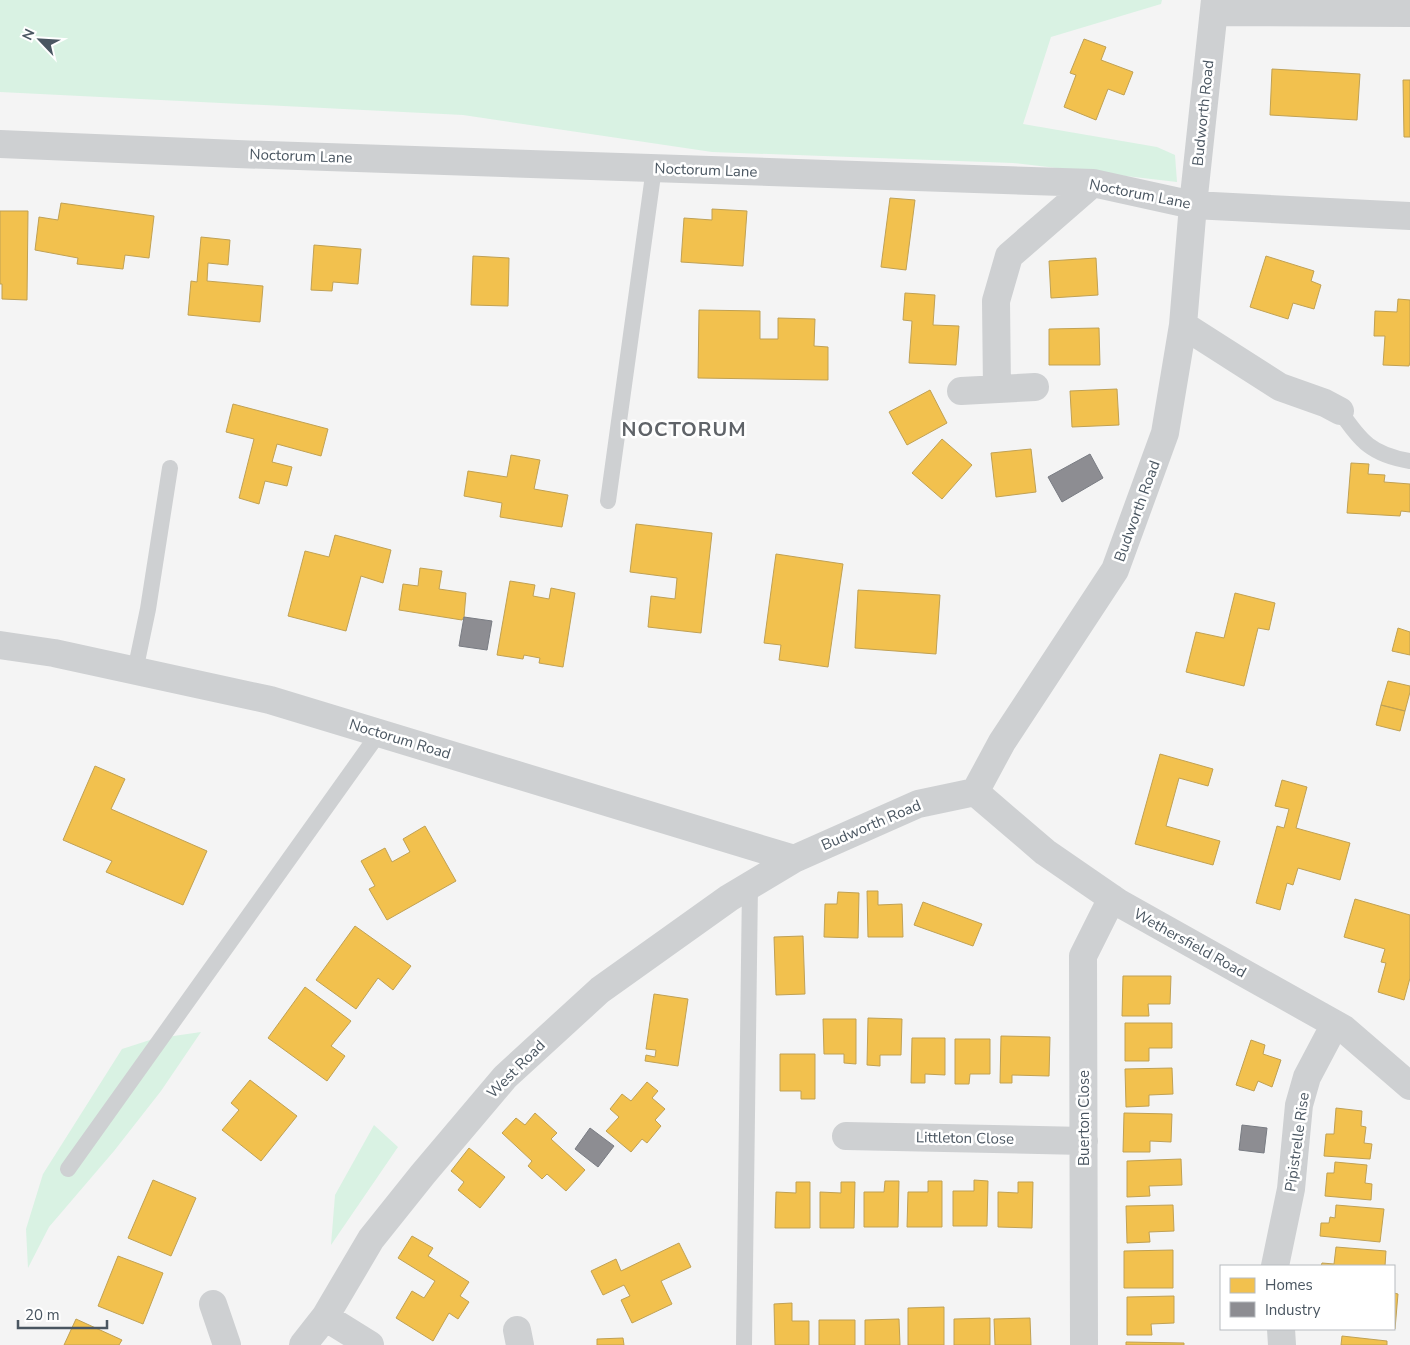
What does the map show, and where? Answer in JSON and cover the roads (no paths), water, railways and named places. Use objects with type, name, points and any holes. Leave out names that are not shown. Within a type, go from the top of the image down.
[{"type":"street","points":[[1214,6],[1410,13]]},
{"type":"street","name":"Budworth Road","points":[[794,859],[918,804],[975,792],[1002,742],[1115,570],[1165,432],[1183,325],[1193,205],[1214,6]]},
{"type":"street","name":"Noctorum Lane","points":[[0,144],[237,154],[1093,183],[1193,205],[1410,216]]},
{"type":"street","points":[[997,389],[996,301],[1008,256],[1093,183]]},
{"type":"street","points":[[1183,325],[1280,387],[1325,403],[1340,411]]},
{"type":"street","points":[[961,391],[1035,387]]},
{"type":"street","name":"Noctorum Road","points":[[0,645],[54,652],[270,700],[794,859]]},
{"type":"street","name":"Wethersfield Road","points":[[975,792],[1045,852],[1112,898],[1344,1029],[1410,1086]]},
{"type":"street","name":"West Road","points":[[303,1345],[324,1317],[371,1239],[422,1174],[505,1077],[600,990],[728,898],[794,859]]},
{"type":"street","name":"Buerton Close","points":[[1084,1345],[1083,956],[1112,898]]},
{"type":"street","name":"Pipistrelle Rise","points":[[1275,1265],[1291,1189],[1299,1105],[1308,1077],[1335,1024]]},
{"type":"street","name":"Littleton Close","points":[[846,1136],[1084,1141]]},
{"type":"street","points":[[213,1304],[226,1345]]},
{"type":"street","points":[[324,1317],[370,1345]]},
{"type":"street","points":[[1281,1330],[1282,1345]]},
{"type":"lane","points":[[608,501],[654,168]]},
{"type":"lane","points":[[1340,411],[1353,431],[1376,451],[1392,458],[1410,461]]},
{"type":"lane","points":[[135,670],[148,609],[170,468]]},
{"type":"lane","points":[[68,1169],[379,733]]},
{"type":"lane","points":[[744,1345],[750,885]]},
{"type":"district","name":"NOCTORUM","points":[[684,429]]}]
